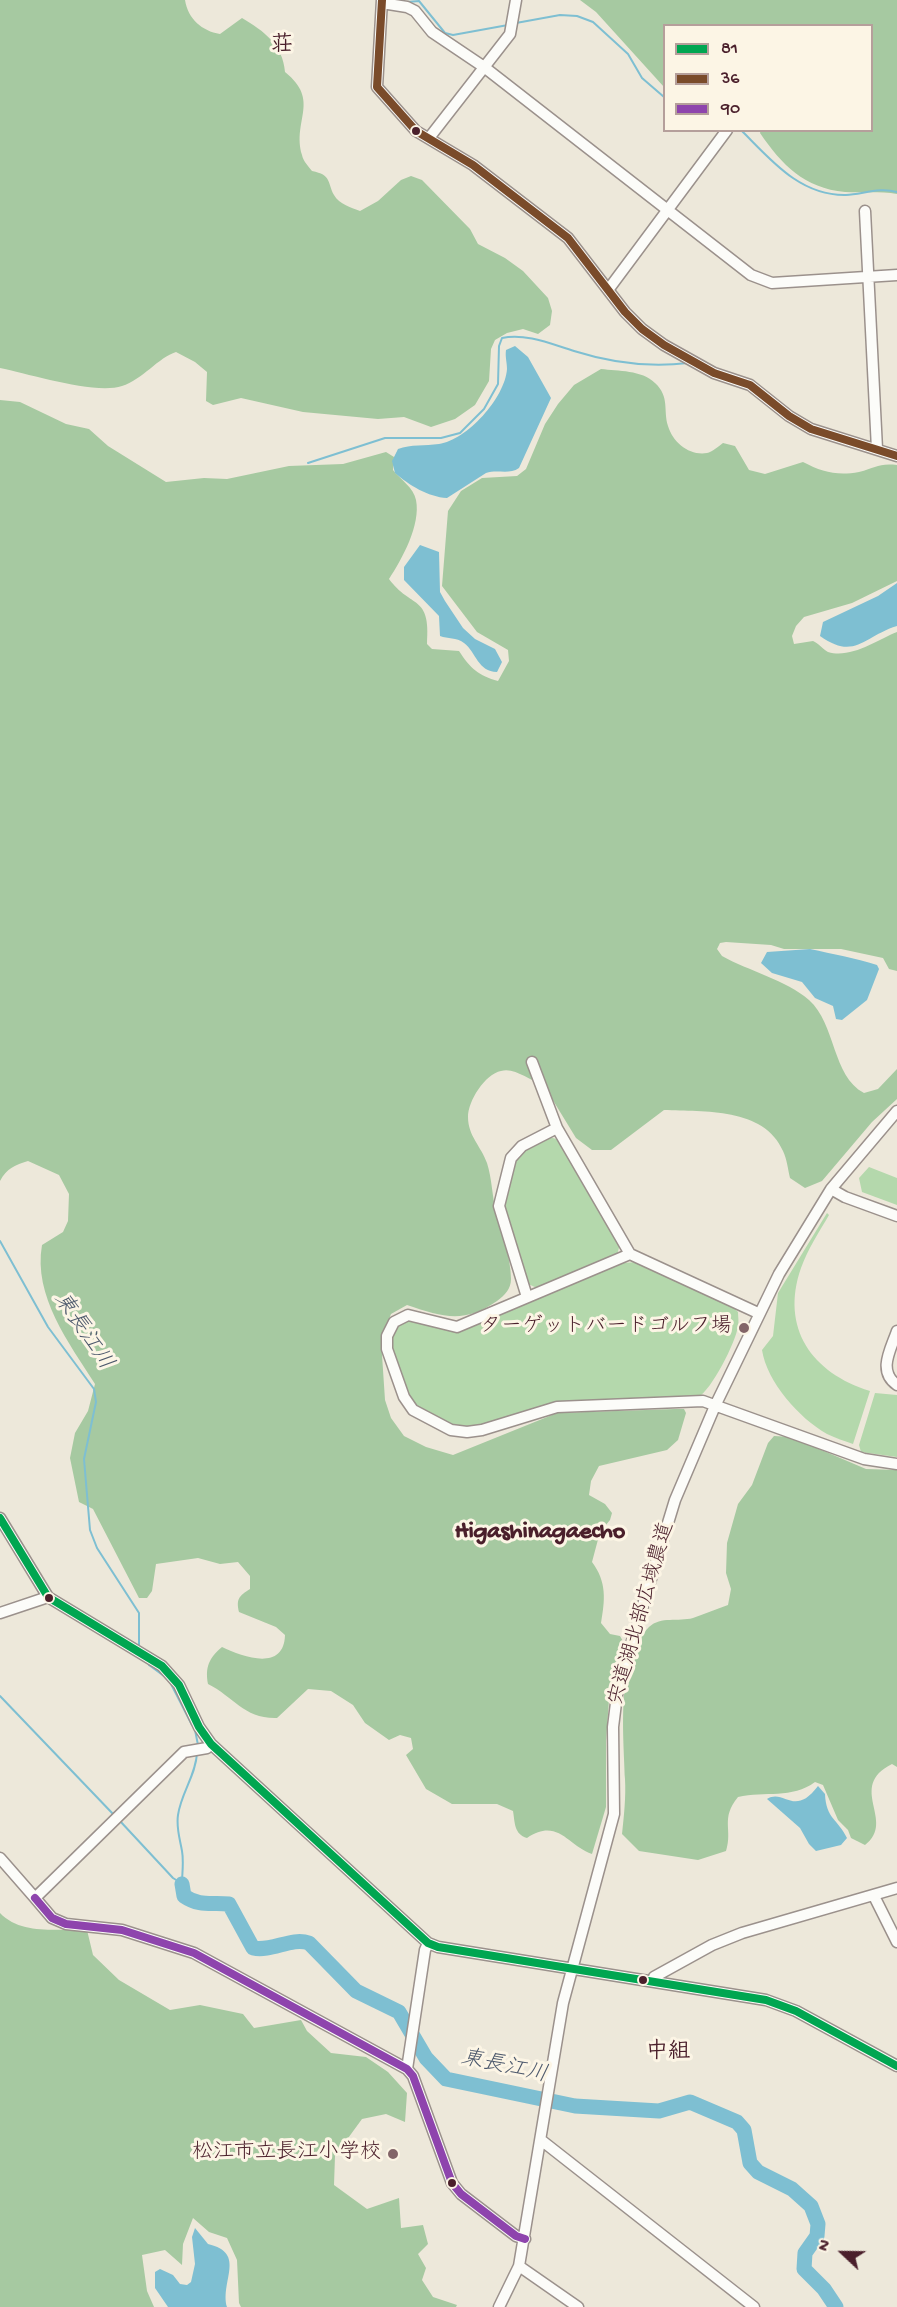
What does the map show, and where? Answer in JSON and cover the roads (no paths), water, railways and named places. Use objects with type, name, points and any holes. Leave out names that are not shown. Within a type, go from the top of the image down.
[{"type":"street","points":[[429,138],[510,34],[516,0]]},
{"type":"street","points":[[897,275],[772,283],[751,275],[484,67],[432,33],[415,11],[382,2],[377,87],[416,131],[473,165],[568,238],[642,329],[685,359],[750,385],[789,416],[811,429],[897,456]]},
{"type":"street","points":[[608,290],[726,132]]},
{"type":"street","points":[[865,211],[877,449]]},
{"type":"street","points":[[532,1062],[557,1128],[630,1254],[758,1313]]},
{"type":"street","name":"宍道湖北部広域農道","points":[[499,2307],[519,2266],[571,1969],[614,1814],[613,1727],[618,1687],[675,1500],[758,1313],[831,1189],[897,1111]]},
{"type":"street","points":[[527,1297],[499,1206],[511,1158],[522,1146],[557,1128]]},
{"type":"street","points":[[831,1189],[844,1197],[897,1216]]},
{"type":"street","points":[[630,1254],[457,1327],[408,1315],[394,1322],[387,1336],[387,1349],[404,1397],[413,1410],[452,1430],[467,1432],[557,1407],[703,1401],[751,1416],[864,1459],[897,1464]]},
{"type":"street","points":[[897,1331],[886,1365],[888,1377],[897,1385]]},
{"type":"street","points":[[0,1518],[48,1597],[162,1666],[172,1675],[211,1744],[428,1943],[781,2005],[897,2066]]},
{"type":"street","points":[[0,1613],[48,1597]]},
{"type":"street","points":[[35,1898],[184,1752],[207,1748],[211,1744]]},
{"type":"street","points":[[0,1858],[52,1918],[66,1924],[122,1930],[194,1953],[407,2069],[413,2076],[452,2183],[461,2194],[516,2236],[525,2239]]},
{"type":"street","points":[[653,1981],[654,1977],[712,1945],[742,1933],[897,1888]]},
{"type":"street","points":[[874,1896],[897,1942]]},
{"type":"street","points":[[407,2069],[425,1950],[428,1943]]},
{"type":"street","points":[[541,2140],[754,2307]]},
{"type":"street","points":[[519,2266],[578,2307]]},
{"type":"water","points":[[515,346],[528,357],[551,398],[519,468],[486,473],[447,498],[419,490],[395,473],[392,461],[398,449],[450,441],[461,435],[483,416],[505,380],[506,350]]},
{"type":"water","points":[[420,545],[439,552],[440,592],[463,628],[475,639],[495,649],[502,662],[497,672],[481,665],[461,641],[440,636],[439,616],[404,580],[404,567]]},
{"type":"water","points":[[897,583],[897,626],[851,646],[832,643],[820,636],[823,622],[878,596]]},
{"type":"water","points":[[810,949],[877,965],[879,969],[867,1000],[842,1020],[836,1019],[833,1006],[815,998],[802,982],[772,973],[761,963],[767,952]]},
{"type":"water","points":[[818,1786],[825,1794],[830,1814],[847,1838],[841,1845],[816,1851],[800,1828],[767,1799],[779,1797],[802,1800]]},
{"type":"water","points":[[195,2228],[208,2244],[220,2248],[229,2261],[227,2307],[168,2307],[155,2288],[155,2272],[160,2269],[173,2275],[180,2284],[187,2285],[191,2282],[195,2264],[192,2237]]},
{"type":"waterway","points":[[407,2],[419,1],[445,33],[453,35],[508,25]]},
{"type":"waterway","points":[[516,23],[560,15],[577,16],[593,22],[628,54],[642,78],[663,96]]},
{"type":"waterway","points":[[743,132],[775,164],[800,183],[814,189],[830,194],[846,195],[878,190],[897,192]]},
{"type":"waterway","points":[[308,463],[385,438],[441,438],[460,433],[484,409],[498,384],[499,346],[502,338],[529,338],[588,355],[630,363],[659,365],[688,363]]},
{"type":"waterway","name":"東長江川","points":[[0,1241],[48,1327],[94,1389],[96,1402],[84,1459],[90,1530],[97,1548],[139,1613],[139,1647]]},
{"type":"waterway","name":"東長江川","points":[[149,1665],[164,1676]]},
{"type":"waterway","name":"東長江川","points":[[170,1682],[192,1725]]},
{"type":"waterway","points":[[0,1696],[114,1815]]},
{"type":"waterway","name":"東長江川","points":[[195,1730],[198,1745]]},
{"type":"waterway","name":"東長江川","points":[[182,1884],[183,1859],[178,1815],[194,1769],[197,1753]]},
{"type":"waterway","points":[[120,1821],[173,1878],[181,1883]]},
{"type":"waterway","name":"東長江川","points":[[182,1884],[184,1896],[190,1899],[201,1903],[229,1904],[253,1948],[260,1949],[295,1942],[309,1943],[356,1991],[399,2012],[426,2058],[446,2079],[575,2106],[659,2111],[690,2102],[737,2122],[744,2130],[750,2163],[758,2172],[792,2189],[811,2206],[818,2224],[817,2236],[805,2253],[804,2269],[824,2289],[836,2307]]},
{"type":"place","name":"ターゲットバードゴルフ場","points":[[744,1328]]},
{"type":"place","name":"松江市立長江小学校","points":[[393,2154]]},
{"type":"district","name":"荘","points":[[282,47]]},
{"type":"district","name":"Higashinagaecho","points":[[540,1533]]},
{"type":"district","name":"中組","points":[[668,2054]]}]
